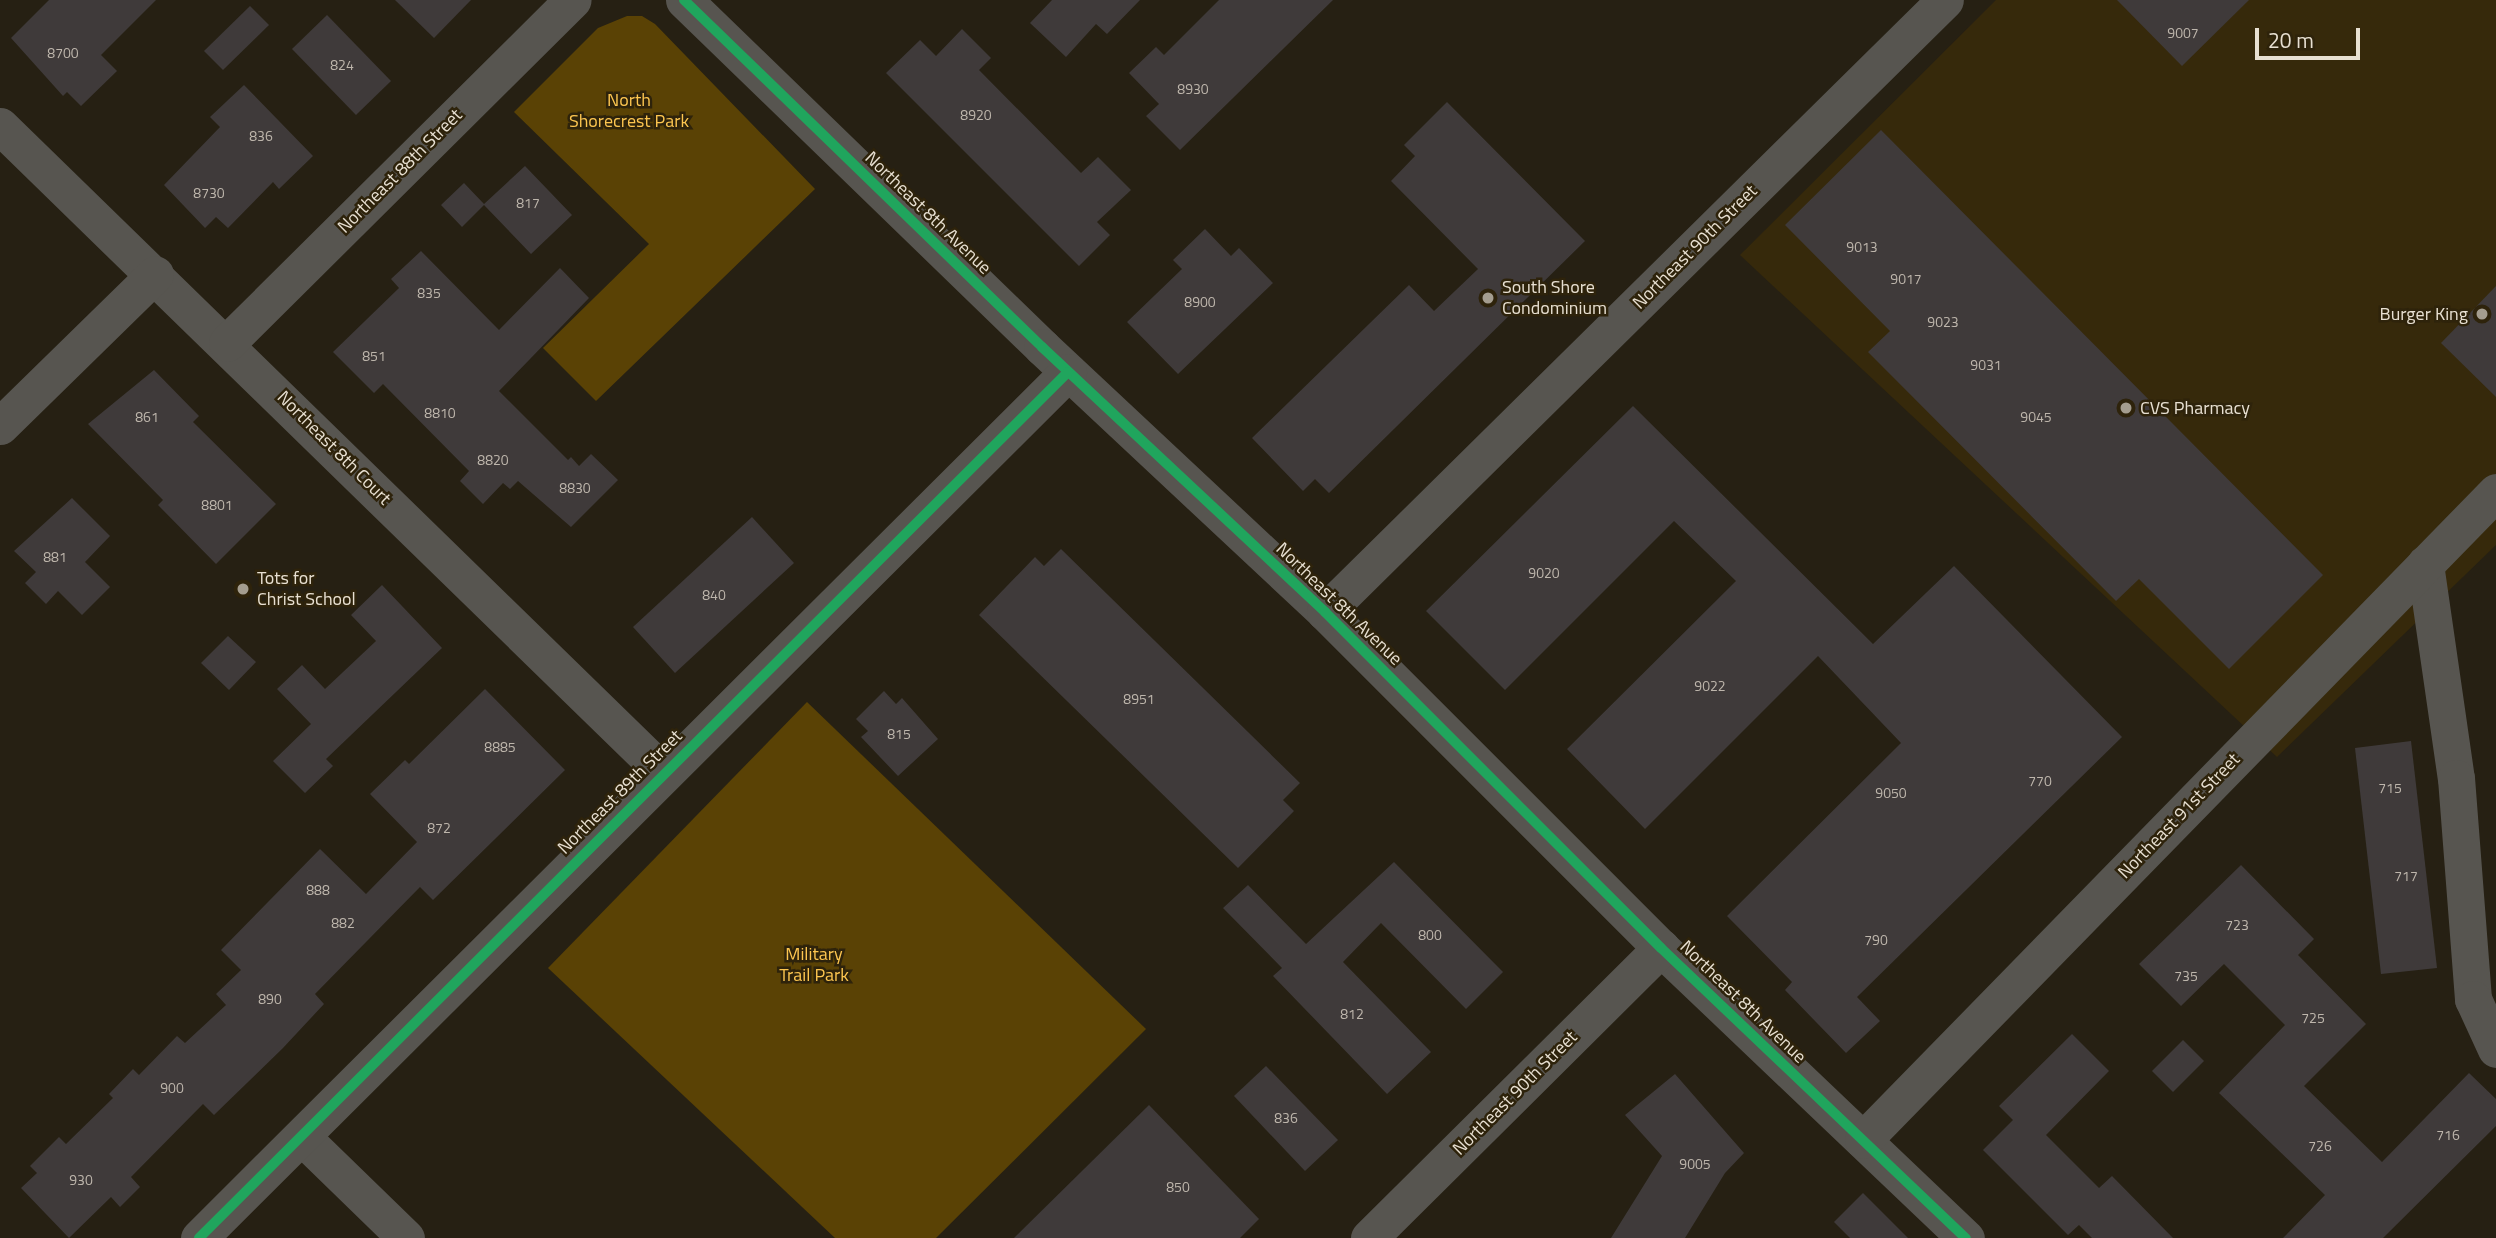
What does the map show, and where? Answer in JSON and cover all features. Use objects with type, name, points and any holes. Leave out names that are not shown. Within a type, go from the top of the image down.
[{"type":"street","name":"Northeast 88th Street","points":[[227,343],[573,0]]},
{"type":"street","name":"Northeast 8th Avenue","points":[[684,0],[1068,372],[1325,612],[1661,948],[1966,1238]]},
{"type":"street","name":"Northeast 90th Street","points":[[1325,612],[1945,0]]},
{"type":"street","name":"Northeast 8th Court","points":[[0,126],[227,343],[664,773]]},
{"type":"street","points":[[0,426],[155,274]]},
{"type":"street","name":"Northeast 89th Street","points":[[199,1238],[1068,372]]},
{"type":"street","name":"Northeast 91st Street","points":[[1863,1140],[2496,492]]},
{"type":"street","points":[[2425,564],[2456,778],[2473,999],[2496,1049]]},
{"type":"street","name":"Northeast 90th Street","points":[[1369,1238],[1661,948]]},
{"type":"street","points":[[302,1137],[406,1238]]},
{"type":"shaded area","points":[[1996,0],[2496,0],[2496,545],[2277,757],[1740,255]]},
{"type":"green space","name":"North Shorecrest Park","points":[[627,16],[642,16],[655,24],[815,189],[596,401],[543,348],[649,244],[514,112],[598,28]]},
{"type":"green space","name":"Military Trail Park","points":[[807,702],[1146,1029],[936,1238],[835,1238],[548,968]]},
{"type":"building","points":[[49,0],[156,0],[101,55],[117,71],[81,106],[67,92],[63,96],[11,38]]},
{"type":"building","points":[[395,0],[471,0],[434,38]]},
{"type":"building","points":[[1052,0],[1140,0],[1107,34],[1096,24],[1066,57],[1030,23]]},
{"type":"building","points":[[1219,0],[1333,0],[1180,150],[1146,116],[1159,104],[1129,73],[1156,47],[1164,55]]},
{"type":"building","points":[[2117,0],[2249,0],[2182,66]]},
{"type":"building","points":[[250,6],[269,25],[223,70],[204,51]]},
{"type":"building","points":[[327,15],[391,81],[356,115],[292,49]]},
{"type":"building","points":[[962,29],[991,58],[979,70],[1081,173],[1098,157],[1131,190],[1097,222],[1110,235],[1079,266],[886,73],[920,40],[936,56]]},
{"type":"building","points":[[244,85],[313,156],[279,189],[273,182],[228,228],[216,217],[205,228],[164,185],[220,127],[210,117]]},
{"type":"building","name":"South Shore Condominium","points":[[1447,102],[1585,241],[1329,493],[1315,479],[1303,491],[1252,438],[1409,285],[1434,311],[1478,269],[1391,181],[1415,156],[1404,145]]},
{"type":"building","points":[[1881,130],[2323,575],[2229,669],[2139,579],[2116,601],[1868,352],[1890,331],[1785,225]]},
{"type":"building","points":[[525,166],[572,215],[531,254],[484,205],[462,227],[441,205],[464,183],[484,204]]},
{"type":"building","points":[[1205,229],[1231,256],[1239,248],[1273,283],[1178,374],[1127,322],[1182,269],[1173,260]]},
{"type":"building","points":[[421,251],[499,330],[560,268],[589,298],[499,391],[568,460],[571,457],[579,466],[591,454],[618,480],[571,527],[518,481],[510,489],[503,483],[483,504],[460,481],[469,471],[383,384],[374,393],[333,352],[399,288],[391,279]]},
{"type":"building","name":"Burger King","points":[[2496,286],[2496,397],[2441,343]]},
{"type":"building","points":[[154,370],[199,416],[193,422],[276,504],[216,564],[158,505],[163,500],[88,424]]},
{"type":"building","points":[[1633,406],[1873,644],[1954,566],[2122,737],[1857,997],[1880,1021],[1846,1053],[1785,990],[1792,982],[1727,916],[1901,743],[1818,656],[1645,829],[1567,749],[1736,581],[1674,521],[1505,690],[1426,611]]},
{"type":"building","points":[[72,498],[110,536],[85,562],[110,587],[82,615],[58,591],[46,604],[25,583],[36,572],[14,551]]},
{"type":"building","points":[[752,517],[794,563],[675,673],[633,627]]},
{"type":"building","points":[[1061,549],[1300,783],[1283,800],[1294,811],[1238,868],[979,615],[1035,557],[1044,566]]},
{"type":"building","points":[[382,585],[442,648],[326,759],[333,766],[305,793],[273,761],[311,724],[277,689],[302,665],[325,689],[376,641],[351,615]]},
{"type":"building","points":[[228,636],[256,662],[229,690],[201,663]]},
{"type":"building","points":[[485,689],[565,770],[433,900],[420,887],[315,994],[324,1004],[283,1048],[214,1115],[203,1104],[131,1177],[140,1187],[120,1207],[111,1197],[69,1238],[21,1188],[37,1173],[30,1166],[59,1137],[66,1144],[113,1098],[109,1094],[133,1069],[139,1075],[177,1036],[185,1043],[226,1005],[216,994],[241,970],[221,950],[320,849],[366,894],[417,842],[370,794],[405,760],[409,764]]},
{"type":"building","points":[[884,691],[896,704],[902,698],[938,739],[898,776],[861,737],[868,731],[856,719]]},
{"type":"building","points":[[2411,741],[2437,968],[2381,974],[2355,748]]},
{"type":"building","points":[[1394,862],[1503,972],[1466,1009],[1381,923],[1343,962],[1431,1052],[1387,1094],[1273,976],[1282,968],[1223,908],[1248,885],[1306,944]]},
{"type":"building","points":[[2241,865],[2314,939],[2298,955],[2366,1024],[2304,1086],[2382,1162],[2469,1073],[2496,1099],[2496,1126],[2383,1238],[2283,1238],[2325,1195],[2219,1093],[2285,1025],[2224,964],[2181,1006],[2139,964]]},
{"type":"building","points":[[2072,1034],[2109,1071],[2046,1135],[2099,1188],[2112,1176],[2173,1238],[2092,1238],[2079,1225],[2068,1235],[1983,1150],[2013,1120],[1999,1106]]},
{"type":"building","points":[[2183,1040],[2204,1061],[2173,1092],[2152,1071]]},
{"type":"building","points":[[1266,1066],[1338,1140],[1305,1171],[1234,1096]]},
{"type":"building","points":[[1675,1074],[1744,1153],[1725,1173],[1685,1238],[1611,1238],[1662,1156],[1625,1115]]},
{"type":"building","points":[[1149,1105],[1259,1219],[1240,1238],[1014,1238]]},
{"type":"building","points":[[1863,1193],[1908,1238],[1850,1238],[1834,1222]]},
{"type":"cycle path","points":[[684,0],[1042,347],[1325,612],[1661,948],[1966,1238]]},
{"type":"cycle path","points":[[199,1238],[1068,372]]},
{"type":"place","name":"South Shore Condominium","points":[[1488,298]]},
{"type":"place","name":"Burger King","points":[[2482,314]]},
{"type":"place","name":"CVS Pharmacy","points":[[2126,408]]},
{"type":"place","name":"Tots for Christ School","points":[[243,589]]}]
